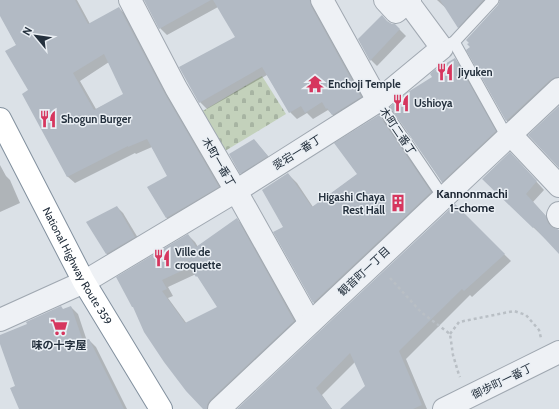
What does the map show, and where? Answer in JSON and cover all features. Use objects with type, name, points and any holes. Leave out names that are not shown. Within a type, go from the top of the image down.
[{"type":"highway","name":"National Highway Route 359","points":[[0,119],[84,282],[161,409]]},
{"type":"street","name":"木町一番丁","points":[[130,0],[176,88],[310,323]]},
{"type":"street","name":"木町二番丁","points":[[322,0],[378,101]]},
{"type":"street","points":[[385,0],[396,12],[409,1],[448,45]]},
{"type":"street","name":"愛宕一番丁","points":[[0,320],[84,282],[236,191],[378,101],[448,45]]},
{"type":"street","name":"観音町一丁目","points":[[219,409],[559,88]]},
{"type":"street","points":[[509,136],[559,186]]},
{"type":"street","name":"御歩町一番丁","points":[[444,409],[553,355]]},
{"type":"lane","name":"愛宕一番丁","points":[[448,45],[493,0]]},
{"type":"lane","points":[[448,45],[509,136]]},
{"type":"lane","name":"木町二番丁","points":[[378,101],[443,197]]},
{"type":"path","points":[[374,262],[421,312],[450,334],[458,375],[474,395]]},
{"type":"path","points":[[450,334],[459,322],[514,311],[526,315],[539,330],[553,355]]},
{"type":"green space","points":[[262,76],[286,114],[225,151],[201,112]]},
{"type":"building","points":[[0,0],[75,0],[88,24],[119,7],[165,94],[219,187],[166,218],[147,187],[167,176],[147,139],[128,146],[67,177],[22,94],[28,90],[5,51],[16,45],[0,16]],"holes":[[[104,54],[123,94],[94,110],[73,73]]]},
{"type":"building","points":[[144,0],[211,0],[159,29]]},
{"type":"building","points":[[213,0],[310,0],[311,6],[361,97],[332,115],[322,102],[305,113],[301,106],[289,113],[262,67],[199,103],[179,67],[235,37]]},
{"type":"building","points":[[440,0],[483,0],[458,28]]},
{"type":"building","points":[[500,0],[559,0],[559,77],[550,80],[506,121],[466,50],[470,47],[466,40],[498,5]]},
{"type":"building","points":[[382,15],[387,21],[395,24],[400,29],[370,61],[358,39]]},
{"type":"building","points":[[455,58],[496,131],[442,182],[390,107],[408,92],[432,77],[430,74],[433,71]]},
{"type":"building","points":[[559,106],[559,168],[528,135]]},
{"type":"building","points":[[379,115],[431,192],[313,303],[273,232],[283,227],[262,190],[288,173],[312,207],[357,174],[334,143]]},
{"type":"building","points":[[254,139],[268,156],[240,174],[229,154]]},
{"type":"building","points":[[510,152],[537,181],[526,194],[546,216],[548,223],[552,227],[559,230],[559,254],[534,227],[533,228],[482,179]]},
{"type":"building","points":[[455,204],[505,254],[464,291],[462,289],[399,351],[422,405],[413,409],[340,409],[365,386],[350,353],[316,388],[332,409],[237,409]]},
{"type":"building","points":[[117,206],[135,237],[106,254],[86,222]]},
{"type":"building","points":[[237,218],[294,321],[210,400],[207,405],[207,409],[203,409],[186,391],[164,362],[144,332],[133,307],[116,277],[188,234],[196,247]],"holes":[[[190,267],[196,277],[197,276],[217,307],[185,323],[162,291],[167,289],[162,280]]]},
{"type":"building","points":[[61,306],[63,309],[71,306],[83,341],[89,339],[124,409],[19,409],[10,388],[15,386],[0,344],[0,335],[27,324],[26,322]]},
{"type":"place","name":"Jiyuken","points":[[445,72]]},
{"type":"place","name":"Enchoji Temple","points":[[315,84]]},
{"type":"place","name":"Ushioya","points":[[401,103]]},
{"type":"place","name":"Shogun Burger","points":[[48,119]]},
{"type":"place","name":"Higashi Chaya Rest Hall","points":[[398,203]]},
{"type":"place","name":"Ville de croquette","points":[[162,258]]},
{"type":"place","name":"味の十字屋","points":[[59,327]]},
{"type":"district","name":"Kannonmachi 1-chome","points":[[472,200]]}]
